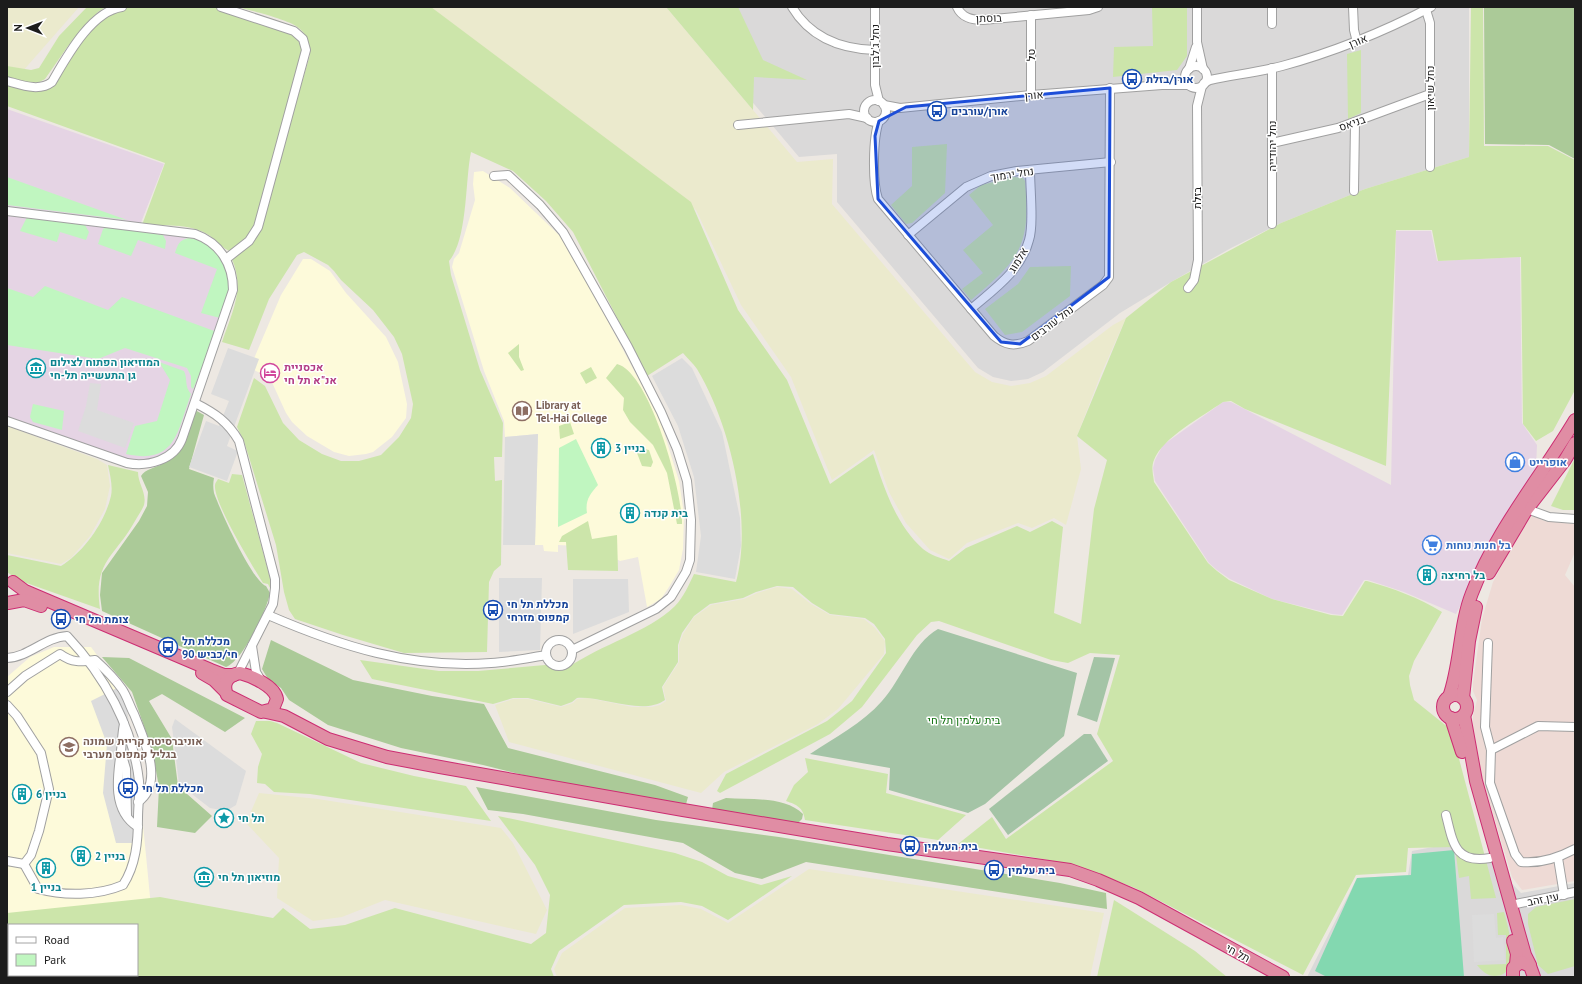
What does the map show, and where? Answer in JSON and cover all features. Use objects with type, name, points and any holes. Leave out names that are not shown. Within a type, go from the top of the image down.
[{"type":"highway","points":[[1464,715],[1458,718],[1451,718],[1445,714],[1443,707],[1449,697],[1456,671],[1463,625],[1472,592],[1516,510],[1553,457],[1575,420]]},
{"type":"highway","points":[[1534,977],[1525,955],[1476,781],[1464,715],[1466,705],[1463,698],[1472,623],[1478,601],[1490,572],[1527,509],[1566,460],[1575,442]]},
{"type":"highway","points":[[8,604],[15,592],[10,578]]},
{"type":"highway","points":[[10,578],[25,591],[210,670],[224,675],[236,674],[262,683],[272,689],[284,707],[290,711],[329,732],[387,757]]},
{"type":"highway","points":[[8,604],[16,601],[29,601],[199,671],[214,680],[232,699],[257,710],[284,716],[328,739],[387,757],[683,810],[887,844],[1070,870],[1098,880],[1139,898],[1222,944]]},
{"type":"highway","points":[[225,691],[226,681],[236,674]]},
{"type":"highway","points":[[266,712],[273,709],[275,706],[276,695]]},
{"type":"highway","points":[[1449,697],[1456,695],[1463,698]]},
{"type":"highway","points":[[1451,718],[1459,740],[1517,954],[1516,964],[1512,971],[1513,977]]},
{"type":"highway","name":"תל חי","points":[[1222,944],[1273,977]]},
{"type":"highway","name":"תל חי","points":[[1222,944],[1283,977]]},
{"type":"highway","points":[[1516,964],[1521,962],[1530,965]]},
{"type":"street","points":[[7,81],[32,87],[48,86],[84,33],[97,20],[113,9],[122,7]]},
{"type":"street","points":[[221,7],[294,31],[303,38],[306,50],[258,227],[249,241],[226,259]]},
{"type":"street","points":[[792,7],[807,25],[823,38],[843,46],[875,50]]},
{"type":"street","name":"נחל ג'לבון","points":[[875,7],[875,85],[881,103]]},
{"type":"street","name":"בוסתן","points":[[957,7],[965,16],[973,20],[1089,10],[1098,7]]},
{"type":"street","points":[[1197,7],[1197,42],[1206,78],[1203,84],[1197,88],[1190,86],[1185,80],[1197,42]]},
{"type":"street","points":[[1272,7],[1272,24]]},
{"type":"street","points":[[1352,7],[1354,30],[1357,42]]},
{"type":"street","name":"אורן","points":[[1203,84],[1234,75],[1272,68],[1316,56],[1357,42],[1429,8]]},
{"type":"street","name":"נחל שיאון","points":[[1429,8],[1430,167]]},
{"type":"street","name":"טל","points":[[1031,15],[1031,95]]},
{"type":"street","points":[[1188,70],[1198,67],[1204,71]]},
{"type":"street","name":"נחל יהודייה","points":[[1272,68],[1272,224]]},
{"type":"street","name":"אורן","points":[[1162,85],[1175,80],[1188,70]]},
{"type":"street","name":"אורן","points":[[1204,71],[1234,75]]},
{"type":"street","name":"בזלת","points":[[1188,288],[1194,280],[1198,260],[1197,106],[1203,84]]},
{"type":"street","name":"נחל ג'לבון","points":[[868,103],[875,85]]},
{"type":"street","name":"אורן","points":[[881,103],[906,107],[1110,88],[1162,85],[1190,86]]},
{"type":"street","name":"בזלת","points":[[1190,86],[1197,106]]},
{"type":"street","name":"נחל עורבים","points":[[881,119],[875,136],[875,182],[878,198],[994,336],[1001,342],[1009,345],[1020,344],[1028,341],[1106,282],[1109,277],[1110,88]]},
{"type":"street","name":"בניאס","points":[[1272,143],[1294,139],[1354,122],[1430,94]]},
{"type":"street","points":[[868,103],[864,110],[868,119]]},
{"type":"street","points":[[738,125],[849,114],[868,119],[881,119],[885,110],[881,103],[868,103],[849,114]]},
{"type":"street","name":"אורן","points":[[881,119],[906,107]]},
{"type":"street","name":"נחל עורבים","points":[[868,119],[875,136]]},
{"type":"street","points":[[1354,122],[1354,191]]},
{"type":"street","name":"נחל ירמוך","points":[[908,235],[966,187],[977,181],[1002,173],[1110,162]]},
{"type":"street","name":"אלמוג","points":[[970,309],[1002,283],[1013,271],[1023,256],[1030,235],[1030,170]]},
{"type":"street","points":[[494,176],[508,175],[540,205],[563,232],[624,340],[662,412],[677,449],[687,481],[691,520],[690,560],[686,572],[671,597],[656,609],[572,650]]},
{"type":"street","points":[[7,211],[195,234],[211,241],[226,259],[233,279],[232,295],[180,445],[166,457],[144,465],[135,465],[118,461],[7,421]]},
{"type":"street","points":[[195,403],[211,411],[226,423],[239,441],[275,579],[275,596],[268,615],[236,674]]},
{"type":"street","points":[[1527,509],[1550,517],[1575,519]]},
{"type":"street","points":[[268,615],[352,648],[410,660],[446,664],[492,663],[546,655]]},
{"type":"street","points":[[7,658],[19,656],[60,636],[67,636],[98,676],[124,722],[134,752],[139,782],[138,827],[134,862],[128,878],[123,885],[111,890],[56,893],[38,889],[24,864]]},
{"type":"street","points":[[555,640],[564,640],[568,643],[572,650],[570,661],[563,666],[552,665],[546,655],[549,644],[555,640]]},
{"type":"street","points":[[1488,643],[1485,727],[1491,750],[1490,784],[1515,854],[1521,862],[1533,863],[1558,858],[1575,849]]},
{"type":"street","points":[[252,646],[256,672],[262,683]]},
{"type":"street","points":[[7,692],[25,676],[60,654],[68,660],[76,662],[95,660],[123,690],[141,731],[151,766],[151,772],[150,784],[146,796],[138,802]]},
{"type":"street","points":[[7,705],[17,716],[41,753],[49,789],[40,831],[31,856],[24,864]]},
{"type":"street","points":[[124,722],[117,785],[119,800],[127,817],[138,827]]},
{"type":"street","points":[[1491,750],[1538,726],[1575,727]]},
{"type":"street","points":[[1446,815],[1453,843],[1460,853],[1475,860],[1490,858]]},
{"type":"street","points":[[1558,858],[1564,895]]},
{"type":"street","points":[[7,861],[24,864]]},
{"type":"street","name":"עין זהב","points":[[1511,905],[1575,892]]},
{"type":"highlighted area","points":[[1110,88],[1109,277],[1020,344],[1001,342],[878,199],[875,136],[879,121],[906,107]]},
{"type":"shaded area","points":[[672,7],[1469,7],[1469,157],[1365,189],[1281,223],[1231,248],[1120,313],[1043,372],[1028,379],[1011,381],[993,377],[978,368],[837,202],[837,154],[799,157]]},
{"type":"shaded area","points":[[7,109],[164,164],[138,230],[195,236],[210,244],[226,264],[231,290],[180,438],[171,450],[158,458],[135,462],[7,419]]},
{"type":"shaded area","points":[[483,171],[510,188],[560,236],[592,291],[660,420],[679,481],[684,514],[683,549],[679,570],[669,587],[661,599],[647,607],[638,557],[620,561],[597,547],[558,545],[558,552],[544,551],[543,545],[535,545],[538,434],[505,437],[504,421],[484,371],[452,267],[454,259],[459,253],[475,200],[473,184],[474,172]]},
{"type":"shaded area","points":[[1396,231],[1431,231],[1437,261],[1520,257],[1522,423],[1537,445],[1536,467],[1496,536],[1456,614],[1404,592],[1368,580],[1364,580],[1342,615],[1332,614],[1272,599],[1230,579],[1209,563],[1155,481],[1153,468],[1155,460],[1163,445],[1223,402],[1231,402],[1391,485]]},
{"type":"shaded area","points":[[303,259],[311,259],[330,271],[346,293],[386,337],[398,362],[407,404],[406,418],[392,437],[373,452],[349,456],[334,452],[307,436],[292,422],[286,413],[270,378],[250,368],[281,295]]},
{"type":"shaded area","points":[[228,348],[259,359],[227,446],[238,451],[227,481],[189,467],[206,421],[219,426],[229,401],[211,394]]},
{"type":"shaded area","points":[[682,358],[692,368],[722,432],[740,518],[741,546],[735,579],[696,572],[701,536],[694,477],[678,426],[652,376]]},
{"type":"shaded area","points":[[90,383],[101,384],[97,410],[134,423],[125,448],[78,431],[86,406]]},
{"type":"shaded area","points":[[538,434],[535,545],[503,545],[505,437]]},
{"type":"shaded area","points":[[1530,513],[1544,521],[1575,524],[1575,552],[1565,575],[1575,587],[1575,881],[1522,890],[1512,877],[1479,767],[1472,731],[1473,716],[1477,700],[1473,691],[1473,683],[1482,619],[1493,582]]},
{"type":"shaded area","points":[[499,578],[542,578],[540,650],[499,652]]},
{"type":"shaded area","points":[[573,579],[628,579],[629,612],[573,634]]},
{"type":"shaded area","name":"אוניברסיטת קריית שמונה בגליל קמפוס מערבי","points":[[54,647],[91,647],[123,690],[141,804],[151,907],[7,919],[7,677],[30,657]]},
{"type":"shaded area","points":[[123,685],[138,779],[140,843],[116,843],[103,793],[107,744],[91,701]]},
{"type":"shaded area","points":[[175,719],[246,771],[236,805],[226,811],[210,808],[179,784],[172,727]]},
{"type":"shaded area","points":[[1470,840],[1521,893],[1575,883],[1575,977],[1307,977],[1357,878],[1408,875],[1412,851]]},
{"type":"shaded area","points":[[1494,914],[1496,938],[1503,937],[1505,960],[1474,962],[1472,915]]},
{"type":"green space","points":[[7,7],[79,7],[22,72],[7,70]]},
{"type":"green space","points":[[87,7],[106,7],[98,12],[68,46],[45,79],[34,85],[7,78],[7,66],[31,70],[39,68],[59,36]]},
{"type":"green space","points":[[137,7],[211,7],[222,9],[293,33],[304,45],[252,233],[232,252],[225,249],[213,238],[200,230],[175,226],[142,225],[165,163],[7,106],[7,84],[49,88],[80,42],[89,31],[109,14],[120,9]]},
{"type":"green space","points":[[238,7],[431,7],[691,202],[738,310],[787,380],[830,484],[873,454],[892,505],[905,529],[923,549],[949,561],[966,548],[1017,526],[1030,532],[1052,521],[1063,527],[1054,613],[1081,624],[1094,509],[1107,460],[1077,436],[1126,318],[1171,282],[1281,223],[1365,189],[1469,157],[1471,7],[1483,7],[1484,146],[1548,146],[1575,160],[1575,390],[1553,431],[1536,441],[1523,424],[1521,257],[1438,261],[1432,230],[1396,230],[1386,466],[1245,409],[1231,401],[1223,402],[1174,436],[1158,452],[1152,468],[1154,482],[1208,563],[1229,580],[1272,599],[1331,615],[1343,616],[1365,581],[1367,581],[1406,594],[1442,612],[1414,661],[1409,676],[1410,685],[1414,700],[1449,728],[1458,755],[1496,898],[1471,899],[1469,876],[1459,878],[1455,847],[1408,848],[1406,872],[1356,875],[1303,975],[1135,888],[1076,865],[958,844],[992,817],[1006,839],[1113,761],[1097,734],[1120,655],[1090,653],[1068,663],[1051,660],[939,621],[931,622],[917,635],[862,707],[830,734],[720,793],[717,791],[726,774],[827,721],[852,701],[886,653],[885,639],[874,624],[865,618],[830,614],[812,603],[793,587],[777,586],[756,592],[743,598],[710,604],[694,616],[682,633],[678,645],[678,662],[662,687],[665,700],[656,704],[634,706],[587,698],[577,698],[572,702],[561,706],[528,698],[513,698],[493,704],[372,679],[360,660],[439,671],[478,671],[545,665],[569,667],[651,624],[664,615],[681,599],[694,574],[736,582],[741,558],[742,531],[740,502],[735,473],[719,416],[709,391],[694,365],[683,353],[647,376],[573,232],[546,201],[513,171],[471,152],[460,239],[449,261],[451,275],[480,370],[503,423],[502,457],[494,457],[495,481],[502,480],[501,565],[494,571],[489,582],[487,652],[404,653],[295,619],[289,610],[284,592],[276,545],[244,441],[237,427],[254,378],[265,386],[283,423],[299,440],[322,454],[341,461],[359,461],[381,455],[399,437],[411,418],[413,404],[402,354],[394,337],[373,310],[341,280],[328,265],[304,252],[297,255],[269,299],[249,350],[222,342],[236,301],[236,270],[232,259],[256,239],[310,55],[309,44],[300,29],[288,22]]},
{"type":"green space","points":[[428,7],[666,7],[797,162],[833,159],[832,204],[975,372],[992,382],[1011,386],[1030,383],[1046,376],[1113,325],[1126,318],[1101,374],[1077,436],[1081,469],[1066,525],[1054,518],[1032,528],[1018,523],[967,543],[949,559],[930,550],[906,523],[889,492],[874,450],[832,480],[791,377],[741,305],[696,210]]},
{"type":"green space","points":[[666,7],[738,7],[763,60],[807,80],[754,77],[753,110]]},
{"type":"green space","points":[[1152,7],[1187,7],[1187,56],[1177,70],[1113,77],[1114,47],[1153,46]]},
{"type":"green space","points":[[1484,7],[1575,7],[1575,159],[1549,145],[1485,144]]},
{"type":"green space","points":[[1361,50],[1361,113],[1348,119],[1347,54]]},
{"type":"green space","points":[[947,144],[945,193],[912,223],[906,224],[891,205],[912,186],[912,147]]},
{"type":"green space","points":[[7,177],[127,220],[7,205]]},
{"type":"green space","points":[[1014,177],[1023,178],[1025,181],[1026,221],[1019,250],[1001,273],[971,300],[962,289],[983,273],[963,250],[993,225],[969,195],[981,185]]},
{"type":"green space","points":[[27,217],[85,225],[89,232],[86,240],[60,232],[57,242],[20,231]]},
{"type":"green space","points":[[107,227],[163,235],[166,241],[165,249],[138,240],[131,256],[98,244],[103,229]]},
{"type":"green space","points":[[189,238],[198,240],[212,248],[225,267],[229,281],[229,288],[227,299],[220,318],[201,313],[217,269],[175,253],[179,243]]},
{"type":"green space","points":[[1071,266],[1070,296],[1022,332],[1005,335],[985,309],[1018,284],[1030,267]]},
{"type":"green space","points":[[45,286],[108,310],[122,297],[217,332],[193,389],[191,387],[191,376],[187,368],[125,348],[98,359],[7,345],[7,288],[33,297]]},
{"type":"green space","points":[[519,344],[519,357],[524,370],[521,371],[508,353]]},
{"type":"green space","points":[[159,362],[184,371],[191,394],[182,421],[172,442],[165,450],[155,455],[143,456],[126,454],[135,426],[157,421],[170,380]]},
{"type":"green space","points":[[617,364],[629,372],[641,388],[652,410],[671,462],[681,509],[682,524],[677,524],[667,473],[653,445],[630,422],[623,410],[624,398],[606,378]]},
{"type":"green space","points":[[591,367],[597,378],[586,384],[580,373]]},
{"type":"green space","points":[[33,404],[64,411],[62,430],[33,422],[30,417]]},
{"type":"green space","points":[[195,410],[204,415],[189,469],[214,478],[214,493],[229,529],[253,572],[266,586],[270,593],[259,623],[246,646],[239,656],[226,667],[102,611],[100,595],[102,573],[139,521],[147,506],[148,492],[141,476],[150,469],[170,459],[181,448]]},
{"type":"green space","points":[[570,422],[574,434],[560,439],[559,426]]},
{"type":"green space","points":[[7,426],[97,459],[107,465],[110,486],[105,509],[90,536],[71,558],[61,564],[7,553]]},
{"type":"green space","points":[[576,439],[598,485],[589,498],[587,513],[558,527],[559,448]]},
{"type":"green space","points":[[640,448],[649,450],[653,462],[651,467],[642,466],[637,453]]},
{"type":"green space","points":[[1575,458],[1575,510],[1563,510],[1551,506]]},
{"type":"green space","points":[[108,465],[138,472],[145,501],[139,515],[107,560],[100,580],[100,609],[18,580],[7,572],[7,555],[61,566],[78,553],[99,526],[108,506],[112,488]]},
{"type":"green space","points":[[232,474],[242,475],[270,578],[271,590],[268,584],[263,583],[220,505],[215,484],[218,479],[229,483]]},
{"type":"green space","points":[[588,521],[592,539],[617,535],[618,571],[568,570],[566,542],[559,542],[562,536]]},
{"type":"green space","points":[[777,587],[792,589],[811,604],[830,615],[864,619],[875,628],[885,641],[884,654],[838,709],[818,724],[724,772],[701,793],[509,742],[495,705],[513,699],[528,699],[561,707],[573,703],[577,699],[588,698],[632,707],[652,707],[660,705],[666,701],[663,687],[679,662],[679,645],[683,634],[694,617],[711,605],[744,599]]},
{"type":"green space","name":"בית עלמין תל חי","points":[[938,629],[1077,673],[1064,736],[985,804],[968,813],[889,790],[890,768],[810,754],[848,730],[874,709],[896,683],[921,643]]},
{"type":"green space","points":[[271,640],[353,680],[432,696],[484,704],[508,748],[655,785],[688,797],[685,808],[580,789],[483,765],[401,748],[328,725],[289,700],[281,688],[268,679],[262,669]]},
{"type":"green space","points":[[102,657],[129,658],[245,718],[225,732],[162,694],[149,701],[172,739],[178,786],[212,816],[195,833],[157,827],[159,787],[152,749],[132,692]]},
{"type":"green space","points":[[1094,657],[1115,658],[1097,722],[1077,715]]},
{"type":"green space","points":[[256,721],[270,721],[277,723],[361,763],[414,776],[466,786],[491,821],[310,794],[274,792],[265,784],[257,783],[258,767],[262,754],[251,734]]},
{"type":"green space","points":[[1084,734],[1091,734],[1108,761],[1008,835],[989,809]]},
{"type":"green space","points":[[805,758],[888,774],[886,793],[966,815],[938,840],[805,820],[803,812],[799,807],[786,801],[794,785],[808,772]]},
{"type":"green space","points":[[476,787],[656,820],[779,837],[1060,883],[1106,893],[1107,909],[806,862],[762,879],[735,873],[683,843],[523,814],[488,810]]},
{"type":"green space","points":[[259,793],[318,799],[501,828],[513,843],[547,910],[536,934],[385,900],[342,917],[313,921],[277,898],[279,858],[246,823]]},
{"type":"green space","points":[[726,798],[767,800],[787,804],[796,808],[803,814],[802,819],[798,823],[712,810],[713,803]]},
{"type":"green space","points":[[498,816],[675,853],[702,862],[728,876],[761,885],[792,876],[728,920],[702,906],[681,902],[624,905],[559,951],[551,969],[554,977],[125,977],[118,976],[138,976],[138,924],[8,924],[8,976],[34,976],[7,977],[7,913],[160,897],[273,918],[283,908],[310,929],[345,925],[395,908],[531,944],[546,933],[550,895],[535,865]]},
{"type":"green space","points":[[1454,850],[1464,977],[1327,977],[1315,971],[1357,878],[1411,875],[1412,854]]},
{"type":"green space","points":[[809,869],[1104,913],[1090,977],[557,977],[554,969],[562,953],[625,908],[681,905],[701,909],[728,923]]},
{"type":"green space","points":[[1575,899],[1575,966],[1548,974],[1538,965],[1528,924],[1528,914],[1536,907]]},
{"type":"green space","points":[[1114,900],[1195,951],[1227,977],[1097,977]]},
{"type":"green space","points":[[1504,912],[1512,950],[1511,960],[1509,968],[1504,974],[1492,976],[1485,973],[1477,965],[1506,964],[1506,935],[1498,935],[1497,913]]},
{"type":"place","name":"אורן/בזלת","points":[[1132,79]]},
{"type":"place","name":"אורן/עורבים","points":[[937,111]]},
{"type":"place","name":"המוזיאון הפתוח לצילום גן התעשייה תל-חי","points":[[36,368]]},
{"type":"place","name":"אכסניית אנ\"א תל חי","points":[[270,373]]},
{"type":"place","name":"Library at Tel-Hai College","points":[[522,411]]},
{"type":"place","name":"בניין 3","points":[[601,448]]},
{"type":"place","name":"אופרייט","points":[[1515,462]]},
{"type":"place","name":"בית קנדה","points":[[630,513]]},
{"type":"place","name":"בל חנות נוחות","points":[[1432,545]]},
{"type":"place","name":"בל רחיצה","points":[[1427,575]]},
{"type":"place","name":"מכללת תל חי קמפוס מזרחי","points":[[493,610]]},
{"type":"place","name":"צומת תל חי","points":[[61,619]]},
{"type":"place","name":"מכללת תל חי/כביש 90","points":[[168,647]]},
{"type":"place","name":"אוניברסיטת קריית שמונה בגליל קמפוס מערבי","points":[[69,747]]},
{"type":"place","name":"מכללת תל חי","points":[[128,788]]},
{"type":"place","name":"בניין 6","points":[[22,794]]},
{"type":"place","name":"תל חי","points":[[224,818]]},
{"type":"place","name":"בית העלמין","points":[[910,846]]},
{"type":"place","name":"בניין 2","points":[[81,856]]},
{"type":"place","name":"בניין 1","points":[[46,868]]},
{"type":"place","name":"בית עלמין","points":[[994,870]]},
{"type":"place","name":"מוזיאון תל חי","points":[[204,877]]}]
